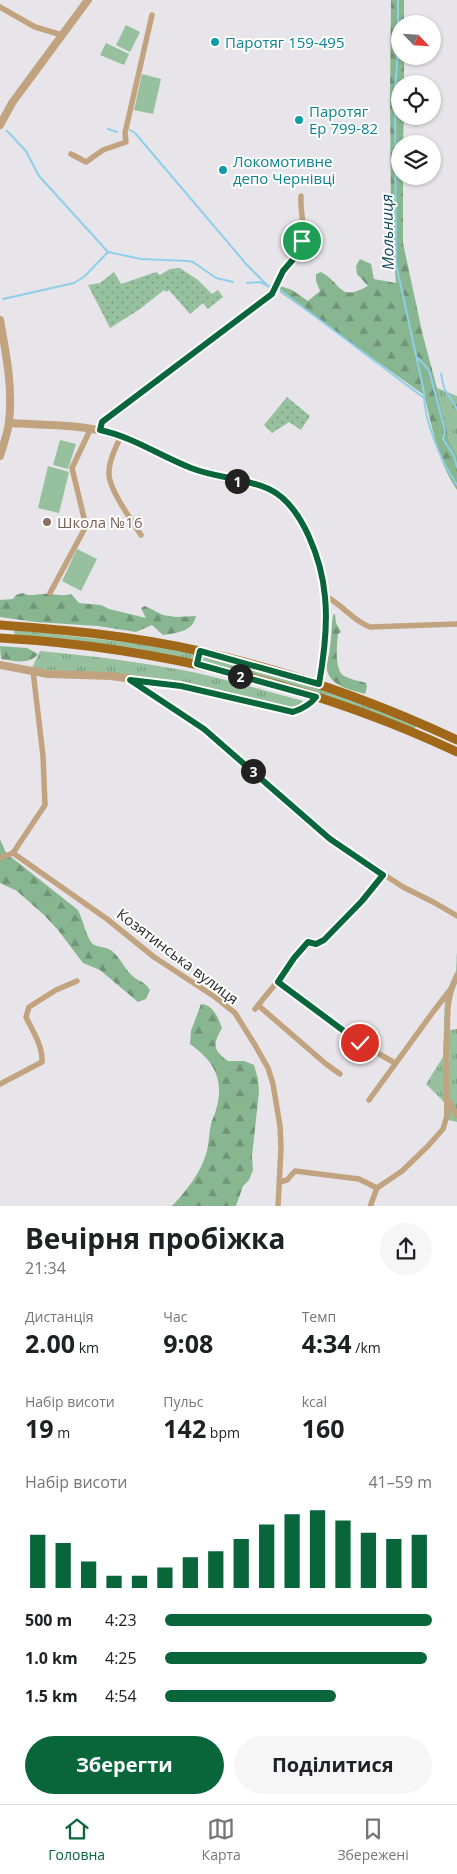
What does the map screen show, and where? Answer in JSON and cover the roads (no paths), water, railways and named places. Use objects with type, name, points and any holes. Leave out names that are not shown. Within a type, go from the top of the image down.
[{"type":"main road","points":[[457,740],[384,707],[319,684],[200,651],[143,641],[4,626],[4,638],[94,648],[197,664],[316,697],[416,733],[457,752]]},
{"type":"main road","points":[[197,664],[200,651]]},
{"type":"main road","points":[[416,733],[421,723]]},
{"type":"street","points":[[0,125],[12,103],[88,0]]},
{"type":"street","points":[[0,7],[35,27],[62,35]]},
{"type":"street","points":[[71,154],[86,162],[109,146],[119,146],[126,142],[125,133],[152,16]]},
{"type":"street","points":[[100,430],[102,422],[272,294],[283,271],[296,256],[302,241],[301,196]]},
{"type":"street","points":[[0,320],[10,372],[9,423],[0,456]]},
{"type":"street","points":[[9,423],[100,430],[121,436],[191,468],[270,490],[282,498],[291,507],[306,530],[318,561],[325,596],[326,629],[319,684]]},
{"type":"street","points":[[50,594],[85,528],[72,468],[91,428]]},
{"type":"street","points":[[121,436],[108,475],[110,483],[124,509],[141,535]]},
{"type":"street","points":[[325,596],[362,624],[370,627],[457,624]]},
{"type":"street","points":[[0,664],[48,674],[112,676],[181,686],[293,712],[304,708],[316,697]]},
{"type":"street","points":[[0,858],[13,853],[45,805],[43,756],[33,671]]},
{"type":"street","points":[[130,680],[204,729],[330,839],[383,875],[457,916]]},
{"type":"street","name":"Козятинська вулиця","points":[[13,853],[107,919],[154,957],[215,997],[235,1013],[268,1068],[273,1084],[280,1126],[278,1206]]},
{"type":"street","points":[[340,1074],[257,1008],[308,942],[316,944],[324,940],[362,901],[383,875]]},
{"type":"street","points":[[370,1206],[377,1188],[402,1171],[428,1146],[442,1129],[447,1116],[446,1033],[451,989],[457,975]]},
{"type":"street","points":[[0,1084],[42,1062],[39,1044],[26,1017],[29,1007],[56,990],[77,981]]},
{"type":"street","points":[[278,982],[360,1043],[395,1063]]},
{"type":"street","points":[[369,1100],[451,989]]},
{"type":"street","points":[[447,1098],[457,1116]]},
{"type":"street","points":[[280,1182],[287,1180],[294,1171],[359,1179],[377,1188]]},
{"type":"waterway","name":"Мольниця","points":[[398,0],[398,50],[395,90],[396,264],[430,428],[445,465],[457,485]]},
{"type":"waterway","points":[[108,129],[117,132]]},
{"type":"waterway","points":[[130,130],[135,133],[247,265],[267,285]]},
{"type":"waterway","points":[[7,131],[26,151],[39,176],[108,252],[141,259],[193,262],[216,278],[233,282]]},
{"type":"waterway","points":[[3,299],[74,283],[85,276],[108,252]]},
{"type":"waterway","points":[[247,283],[260,282],[270,287]]},
{"type":"waterway","points":[[280,290],[424,398]]},
{"type":"waterway","points":[[418,358],[429,370],[445,431],[443,439],[454,456],[457,467]]},
{"type":"waterway","points":[[441,374],[444,388],[457,409]]},
{"type":"place","name":"Паротяг 159-495","points":[[215,42]]},
{"type":"place","name":"Паротяг Ер 799-82","points":[[299,120]]},
{"type":"place","name":"Локомотивне депо Чернівці","points":[[223,170]]},
{"type":"place","name":"Школа №16","points":[[47,522]]}]
